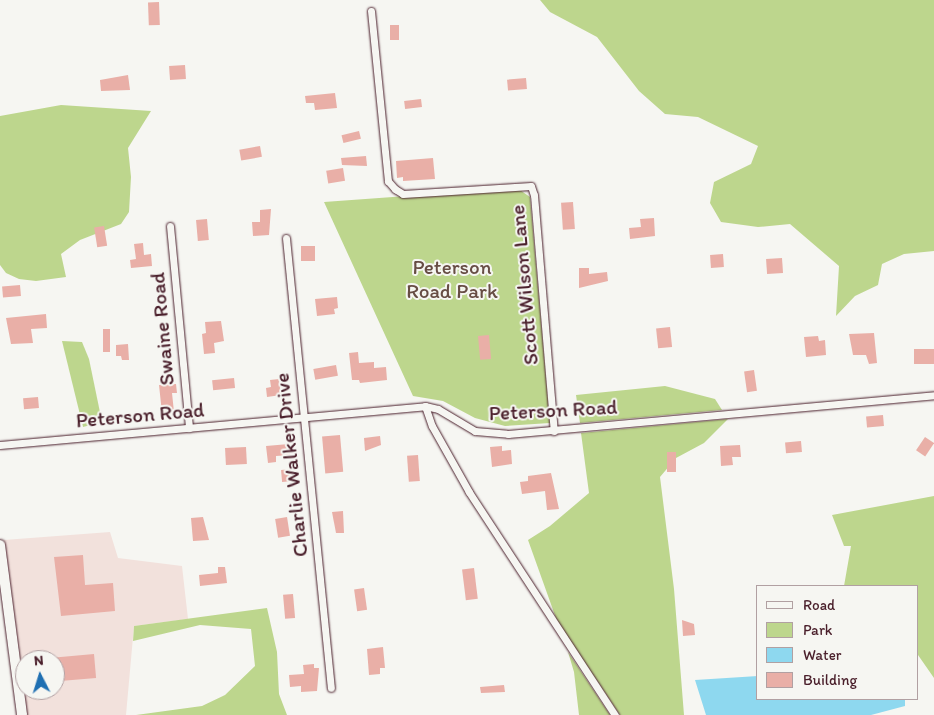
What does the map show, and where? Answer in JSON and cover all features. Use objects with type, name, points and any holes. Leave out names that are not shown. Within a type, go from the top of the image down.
[{"type":"main road","points":[[0,545],[22,715]]},
{"type":"street","name":"Scott Wilson Lane","points":[[371,11],[388,181],[395,189],[403,194],[531,186],[554,431]]},
{"type":"street","name":"Swaine Road","points":[[170,226],[189,428]]},
{"type":"street","name":"Charlie Walker Drive","points":[[286,238],[331,688]]},
{"type":"street","name":"Peterson Road","points":[[0,445],[425,406],[438,409],[484,433],[554,431],[934,395]]},
{"type":"street","points":[[425,406],[432,426],[512,561],[615,715]]},
{"type":"shaded area","points":[[110,532],[118,558],[182,566],[188,619],[134,626],[126,715],[26,715],[24,700],[65,700],[65,650],[18,650],[4,540]]},
{"type":"green space","points":[[540,0],[934,0],[934,251],[904,254],[882,264],[878,285],[855,296],[836,316],[839,266],[790,224],[758,227],[721,222],[710,203],[714,182],[751,164],[758,146],[698,117],[665,114],[639,91],[597,37],[550,12]]},
{"type":"green space","points":[[61,105],[151,111],[128,148],[131,177],[129,212],[121,224],[80,240],[61,254],[66,277],[36,281],[19,279],[6,273],[0,265],[0,116]]},
{"type":"green space","name":"Peterson Road Park","points":[[517,188],[530,197],[550,423],[505,426],[475,418],[443,401],[413,396],[324,202]]},
{"type":"green space","points":[[62,341],[82,342],[89,359],[102,422],[83,427]]},
{"type":"green space","points":[[665,386],[715,399],[722,410],[580,423],[576,395]]},
{"type":"green space","points":[[728,419],[704,443],[676,458],[660,477],[674,589],[684,715],[620,715],[557,621],[528,540],[550,526],[589,493],[581,433]]},
{"type":"green space","points":[[934,496],[934,678],[919,656],[919,585],[844,585],[851,546],[844,546],[832,515]]},
{"type":"green space","points":[[267,608],[277,652],[279,694],[287,715],[136,715],[202,706],[225,695],[255,666],[251,629],[200,625],[133,641],[134,626]]},
{"type":"green space","points":[[568,652],[610,715],[579,715],[574,672]]},
{"type":"water","points":[[756,676],[756,700],[905,700],[905,706],[871,715],[706,715],[695,680]]},
{"type":"building","points":[[148,2],[159,2],[160,25],[149,25]]},
{"type":"building","points":[[390,25],[399,25],[399,40],[390,40]]},
{"type":"building","points":[[185,65],[186,79],[170,80],[169,66]]},
{"type":"building","points":[[128,75],[130,90],[101,91],[100,80]]},
{"type":"building","points":[[526,78],[527,89],[508,91],[507,80]]},
{"type":"building","points":[[335,93],[337,108],[315,110],[314,103],[306,103],[305,96]]},
{"type":"building","points":[[421,99],[422,107],[405,109],[404,101]]},
{"type":"building","points":[[359,131],[361,139],[343,143],[342,135]]},
{"type":"building","points":[[260,146],[262,157],[241,160],[239,150]]},
{"type":"building","points":[[366,156],[367,166],[342,165],[341,158]]},
{"type":"building","points":[[433,158],[435,179],[403,181],[403,177],[397,178],[396,161]]},
{"type":"building","points":[[343,168],[345,181],[328,183],[326,171]]},
{"type":"building","points":[[573,202],[575,229],[563,230],[561,203]]},
{"type":"building","points":[[271,209],[269,235],[253,236],[252,222],[260,222],[260,210]]},
{"type":"building","points":[[654,218],[655,236],[630,239],[629,228],[641,227],[640,219]]},
{"type":"building","points":[[207,219],[209,240],[198,241],[196,220]]},
{"type":"building","points":[[104,226],[107,246],[97,247],[94,228]]},
{"type":"building","points":[[143,243],[144,255],[151,254],[152,266],[131,268],[130,260],[136,259],[134,244]]},
{"type":"building","points":[[301,246],[315,246],[315,261],[301,261]]},
{"type":"building","points":[[723,254],[724,267],[711,268],[710,255]]},
{"type":"building","points":[[782,258],[783,273],[767,274],[766,259]]},
{"type":"building","points":[[579,268],[589,268],[589,274],[607,272],[608,281],[579,288]]},
{"type":"building","points":[[20,285],[21,296],[3,298],[2,287]]},
{"type":"building","points":[[337,297],[338,308],[334,309],[335,314],[317,316],[315,299]]},
{"type":"building","points":[[46,314],[47,328],[31,329],[33,343],[11,344],[6,318]]},
{"type":"building","points":[[221,321],[224,341],[214,343],[215,353],[204,354],[202,334],[206,333],[205,322]]},
{"type":"building","points":[[670,327],[672,347],[658,348],[656,328]]},
{"type":"building","points":[[103,329],[110,329],[110,352],[103,352]]},
{"type":"building","points":[[874,333],[877,363],[869,364],[866,355],[853,355],[849,334]]},
{"type":"building","points":[[489,335],[491,359],[480,360],[478,336]]},
{"type":"building","points":[[818,336],[819,341],[825,340],[826,355],[806,357],[804,337]]},
{"type":"building","points":[[128,344],[129,360],[122,360],[121,356],[116,356],[116,345]]},
{"type":"building","points":[[914,349],[934,349],[934,364],[914,364]]},
{"type":"building","points":[[358,352],[359,363],[374,362],[374,368],[386,367],[387,380],[360,383],[359,380],[352,380],[349,353]]},
{"type":"building","points":[[336,365],[338,376],[315,380],[313,369]]},
{"type":"building","points":[[754,370],[757,391],[747,392],[744,371]]},
{"type":"building","points":[[234,378],[235,388],[213,390],[212,380]]},
{"type":"building","points":[[279,379],[281,395],[267,397],[266,388],[271,387],[270,380]]},
{"type":"building","points":[[176,384],[177,393],[172,393],[174,412],[162,413],[159,385]]},
{"type":"building","points":[[38,397],[39,408],[24,409],[23,398]]},
{"type":"building","points":[[883,415],[884,426],[867,427],[866,416]]},
{"type":"building","points":[[340,435],[343,472],[325,473],[322,437]]},
{"type":"building","points":[[380,436],[381,445],[365,451],[364,438]]},
{"type":"building","points":[[925,437],[934,443],[925,456],[916,450]]},
{"type":"building","points":[[801,441],[802,452],[786,453],[785,442]]},
{"type":"building","points":[[289,444],[290,455],[276,456],[276,462],[268,463],[266,446]]},
{"type":"building","points":[[740,445],[741,457],[732,457],[733,465],[721,466],[720,446]]},
{"type":"building","points":[[502,446],[502,451],[511,450],[512,464],[492,467],[490,447]]},
{"type":"building","points":[[246,447],[247,464],[226,465],[225,448]]},
{"type":"building","points":[[667,452],[676,452],[676,472],[667,472]]},
{"type":"building","points":[[418,455],[420,481],[409,482],[407,456]]},
{"type":"building","points":[[292,469],[293,481],[282,482],[281,470]]},
{"type":"building","points":[[551,473],[559,509],[547,510],[545,491],[522,494],[520,482],[528,481],[528,476]]},
{"type":"building","points":[[343,511],[344,533],[336,533],[332,512]]},
{"type":"building","points":[[203,517],[209,540],[193,541],[191,518]]},
{"type":"building","points":[[287,517],[290,536],[278,538],[275,519]]},
{"type":"building","points":[[83,555],[85,585],[113,583],[115,611],[61,616],[54,557]]},
{"type":"building","points":[[218,567],[225,567],[227,583],[200,586],[199,575],[218,573]]},
{"type":"building","points":[[474,568],[478,599],[466,600],[462,569]]},
{"type":"building","points":[[364,588],[367,610],[357,611],[354,589]]},
{"type":"building","points":[[293,594],[295,618],[285,619],[283,595]]},
{"type":"building","points":[[682,620],[694,624],[695,635],[683,636]]},
{"type":"building","points":[[383,647],[385,668],[380,668],[380,674],[369,675],[367,649]]},
{"type":"building","points":[[94,654],[96,678],[65,681],[65,657]]},
{"type":"building","points":[[314,664],[314,668],[319,668],[317,691],[301,692],[301,686],[290,687],[289,675],[304,674],[303,665]]},
{"type":"building","points":[[504,685],[505,692],[481,693],[480,687]]}]
